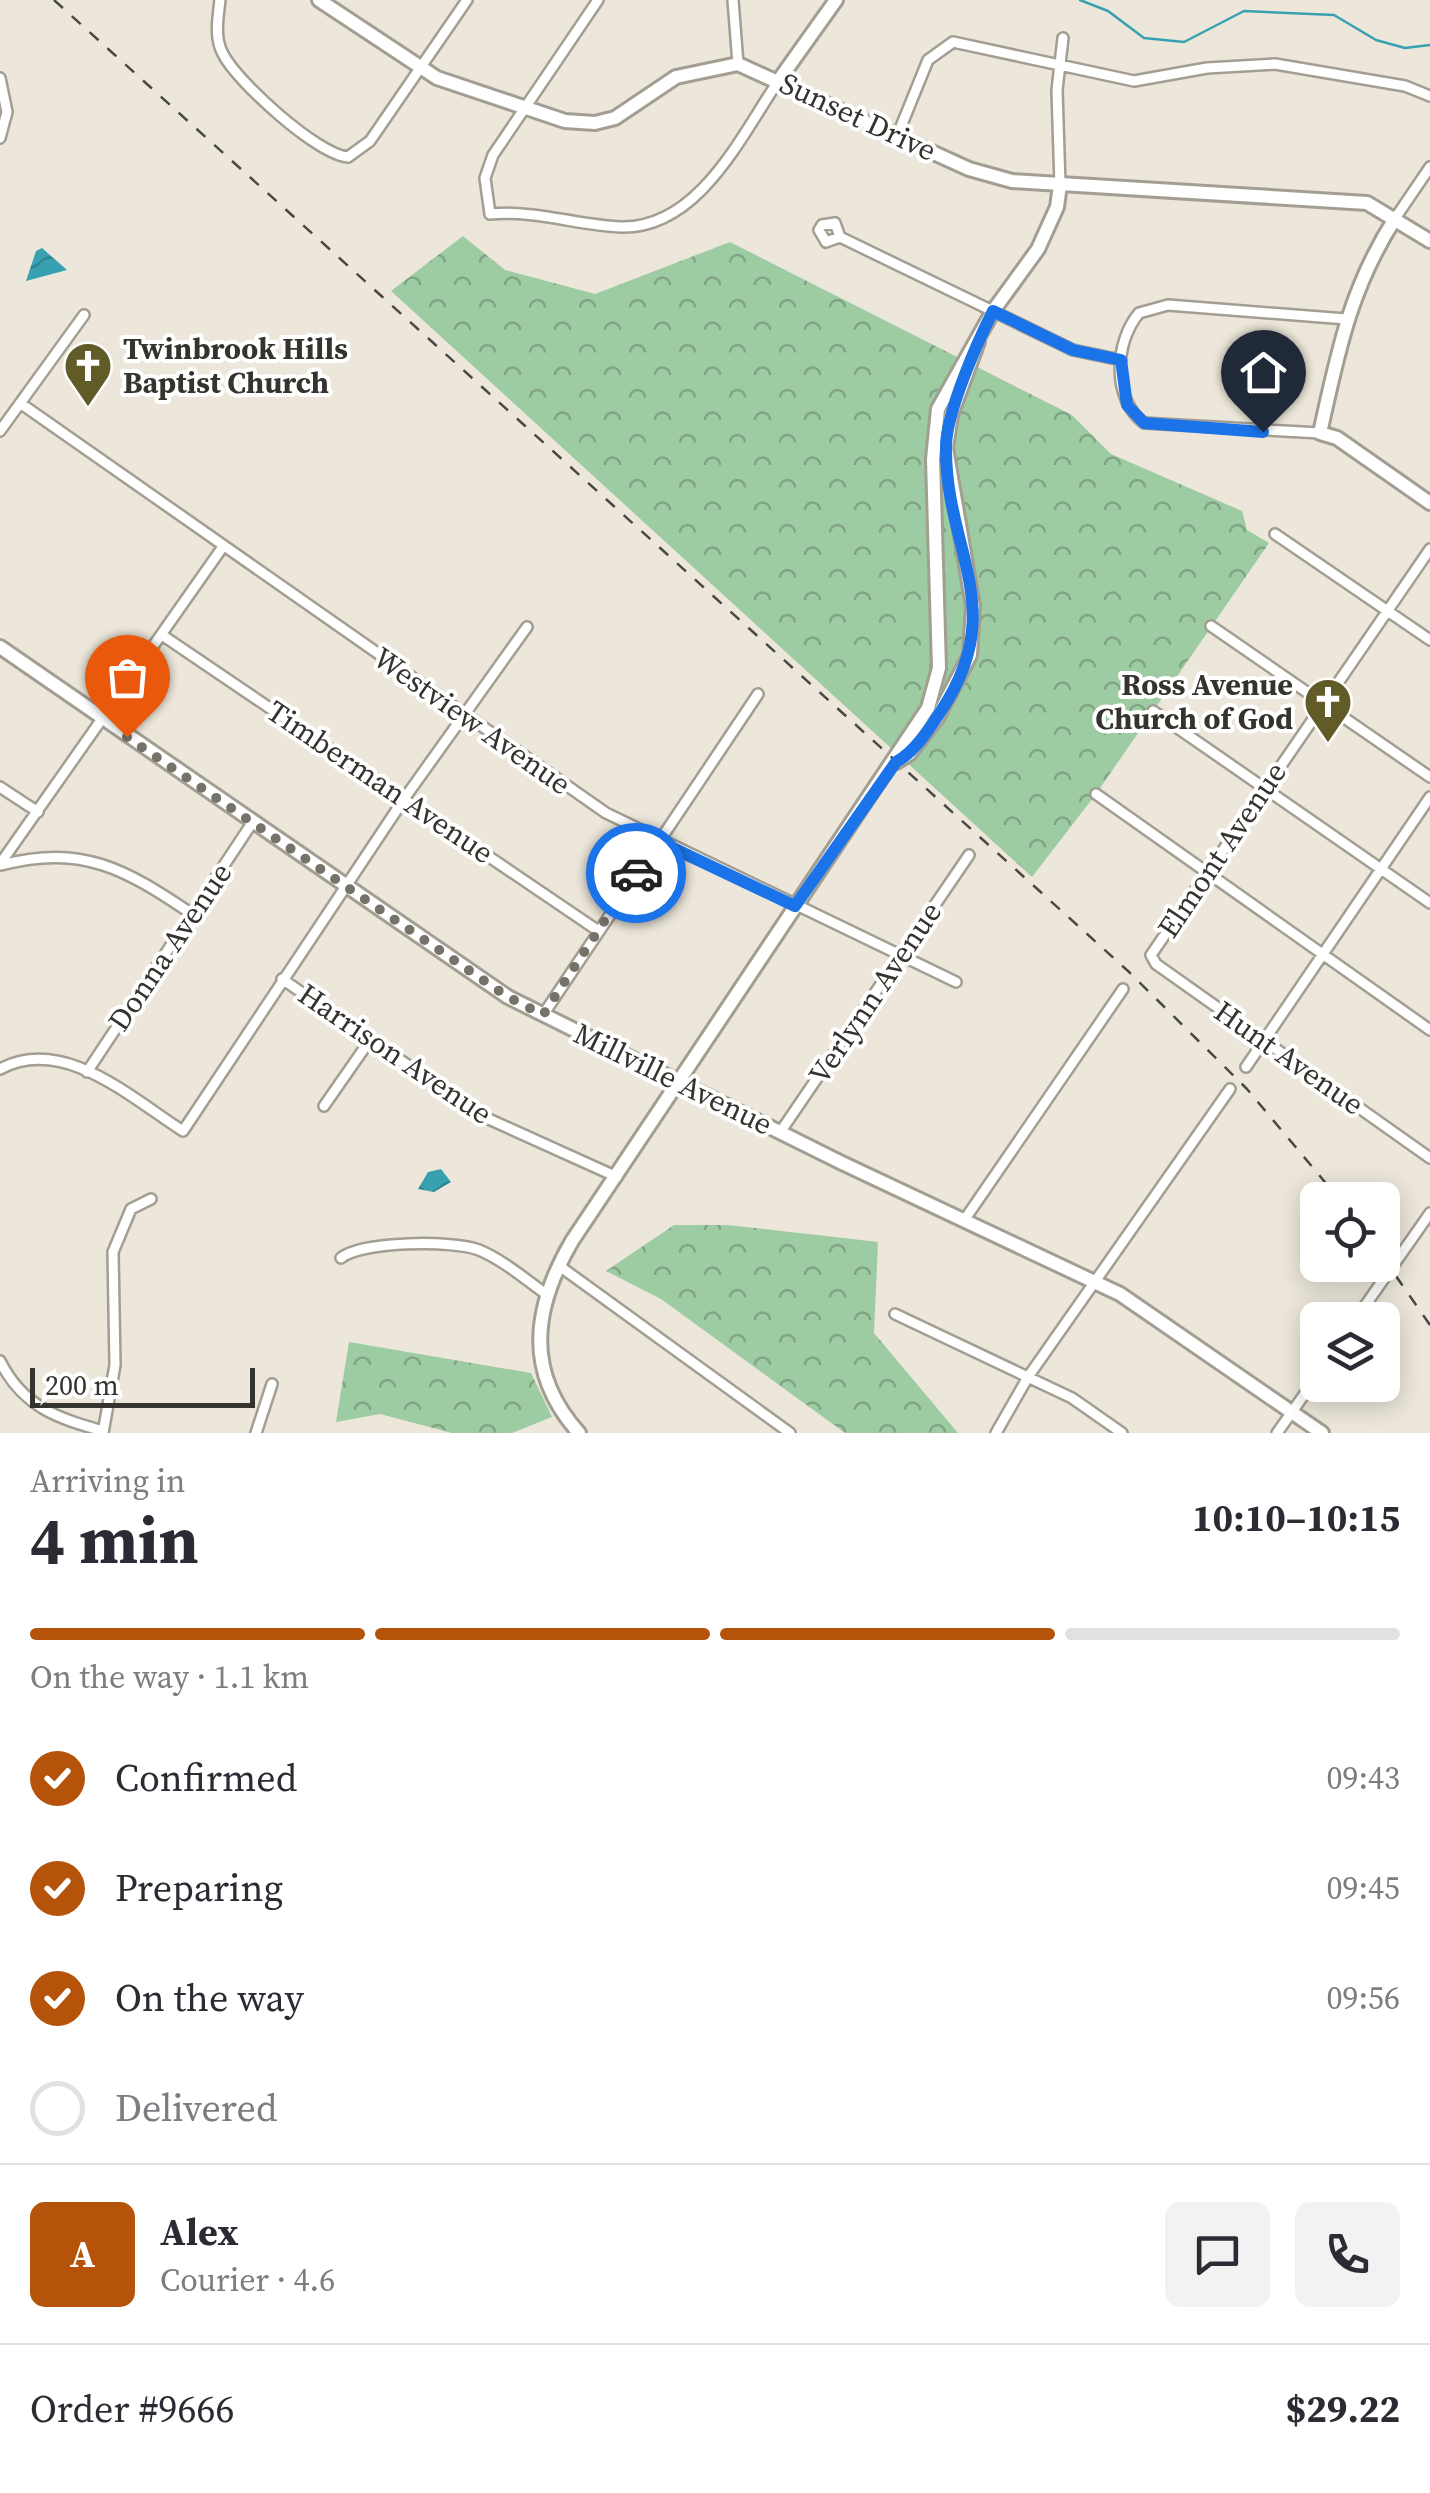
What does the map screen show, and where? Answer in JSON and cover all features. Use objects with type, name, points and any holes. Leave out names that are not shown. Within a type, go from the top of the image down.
[{"type":"street","points":[[220,0],[218,43],[224,57],[312,141],[336,156],[348,156],[370,141],[467,0]]},
{"type":"street","points":[[319,0],[420,68],[456,87],[565,121],[595,123],[632,109],[676,77],[738,64],[733,0]]},
{"type":"street","points":[[598,0],[523,108],[487,168],[490,214],[543,213],[622,227],[658,220],[685,205],[708,183],[836,0]]},
{"type":"street","points":[[896,762],[909,754],[937,718],[970,655],[974,606],[946,448],[950,415],[993,311],[1038,249],[1057,207],[1058,66],[1062,38]]},
{"type":"street","points":[[898,134],[928,60],[953,42],[1134,81],[1207,68],[1275,64],[1405,86],[1430,96]]},
{"type":"street","name":"Sunset Drive","points":[[738,64],[970,169],[1012,181],[1366,203],[1396,217],[1430,241]]},
{"type":"street","points":[[0,78],[6,122],[0,138]]},
{"type":"street","points":[[1320,433],[1346,319],[1369,258],[1430,168]]},
{"type":"street","points":[[840,237],[1073,350],[1121,360]]},
{"type":"street","points":[[1346,319],[1168,305],[1148,307],[1131,322],[1121,360],[1127,405],[1144,423],[1320,433],[1337,438],[1430,503]]},
{"type":"street","points":[[0,431],[84,315]]},
{"type":"street","points":[[579,1433],[549,1390],[540,1365],[537,1338],[546,1294],[558,1266],[795,906],[896,762],[928,708],[938,668],[933,459],[938,409],[979,340]]},
{"type":"street","name":"Westview Avenue","points":[[20,403],[606,814],[956,982]]},
{"type":"street","points":[[1275,534],[1430,640]]},
{"type":"street","points":[[0,865],[104,722],[222,548]]},
{"type":"street","name":"Elmont Avenue","points":[[1151,954],[1430,549]]},
{"type":"street","points":[[1212,626],[1430,777]]},
{"type":"street","points":[[0,1056],[5,1066],[50,1058],[72,1062],[183,1131],[404,799],[527,627]]},
{"type":"street","name":"Timberman Avenue","points":[[162,635],[597,930]]},
{"type":"street","name":"Millville Avenue","points":[[0,647],[508,997],[1134,1302],[1322,1433]]},
{"type":"street","points":[[543,1015],[758,694]]},
{"type":"street","points":[[1153,710],[1430,903]]},
{"type":"street","points":[[0,786],[38,812]]},
{"type":"street","points":[[1096,794],[1430,1030]]},
{"type":"street","points":[[1246,1066],[1430,796]]},
{"type":"street","name":"Donna Avenue","points":[[87,1072],[252,822]]},
{"type":"street","name":"Verlynn Avenue","points":[[781,1131],[969,854]]},
{"type":"street","points":[[0,865],[34,857],[88,858],[150,886],[192,914]]},
{"type":"street","name":"Hunt Avenue","points":[[1151,954],[1156,964],[1430,1158]]},
{"type":"street","name":"Harrison Avenue","points":[[282,979],[482,1116],[617,1177]]},
{"type":"street","points":[[964,1219],[1123,988]]},
{"type":"street","points":[[324,1106],[370,1040]]},
{"type":"street","points":[[996,1433],[1028,1377],[1230,1090]]},
{"type":"street","points":[[0,1361],[17,1390],[46,1413],[103,1432],[116,1365],[113,1252],[131,1209],[151,1199]]},
{"type":"street","points":[[1368,1302],[1430,1214]]},
{"type":"street","points":[[340,1258],[362,1246],[462,1246],[488,1254],[546,1294]]},
{"type":"street","points":[[558,1266],[790,1433]]},
{"type":"street","points":[[895,1314],[1072,1398],[1122,1433]]},
{"type":"street","points":[[256,1433],[272,1384]]},
{"type":"street","points":[[1277,1433],[1300,1401]]},
{"type":"green space","points":[[463,236],[505,270],[595,294],[730,242],[1072,415],[1111,454],[1242,511],[1247,530],[1269,543],[1096,794],[1032,877],[391,291]]},
{"type":"green space","points":[[674,1225],[728,1225],[878,1242],[874,1333],[958,1433],[845,1433],[661,1299],[606,1271]]},
{"type":"green space","points":[[349,1342],[531,1373],[552,1417],[512,1433],[452,1433],[380,1414],[336,1422]]},
{"type":"water","points":[[42,248],[67,270],[26,281],[36,251]]},
{"type":"water","points":[[441,1169],[451,1182],[434,1192],[418,1189],[428,1172]]},
{"type":"waterway","points":[[1080,0],[1108,11],[1144,38],[1184,42],[1244,11],[1334,15],[1376,40],[1405,48],[1430,45]]},
{"type":"railway","points":[[54,0],[1128,971],[1247,1089],[1325,1182]]},
{"type":"railway","points":[[1400,1282],[1430,1325]]},
{"type":"way so far","points":[[127,737],[508,997],[543,1015],[636,873]]},
{"type":"place","name":"Twinbrook Hills Baptist Church","points":[[88,408]]},
{"type":"place","name":"Ross Avenue Church of God","points":[[1328,744]]},
{"type":"route","points":[[636,873],[658,841],[795,906],[896,762],[909,754],[952,695],[970,655],[974,606],[948,469],[947,434],[950,415],[993,311],[1073,350],[1121,360],[1122,393],[1127,405],[1144,423],[1164,428],[1263,432]]}]
